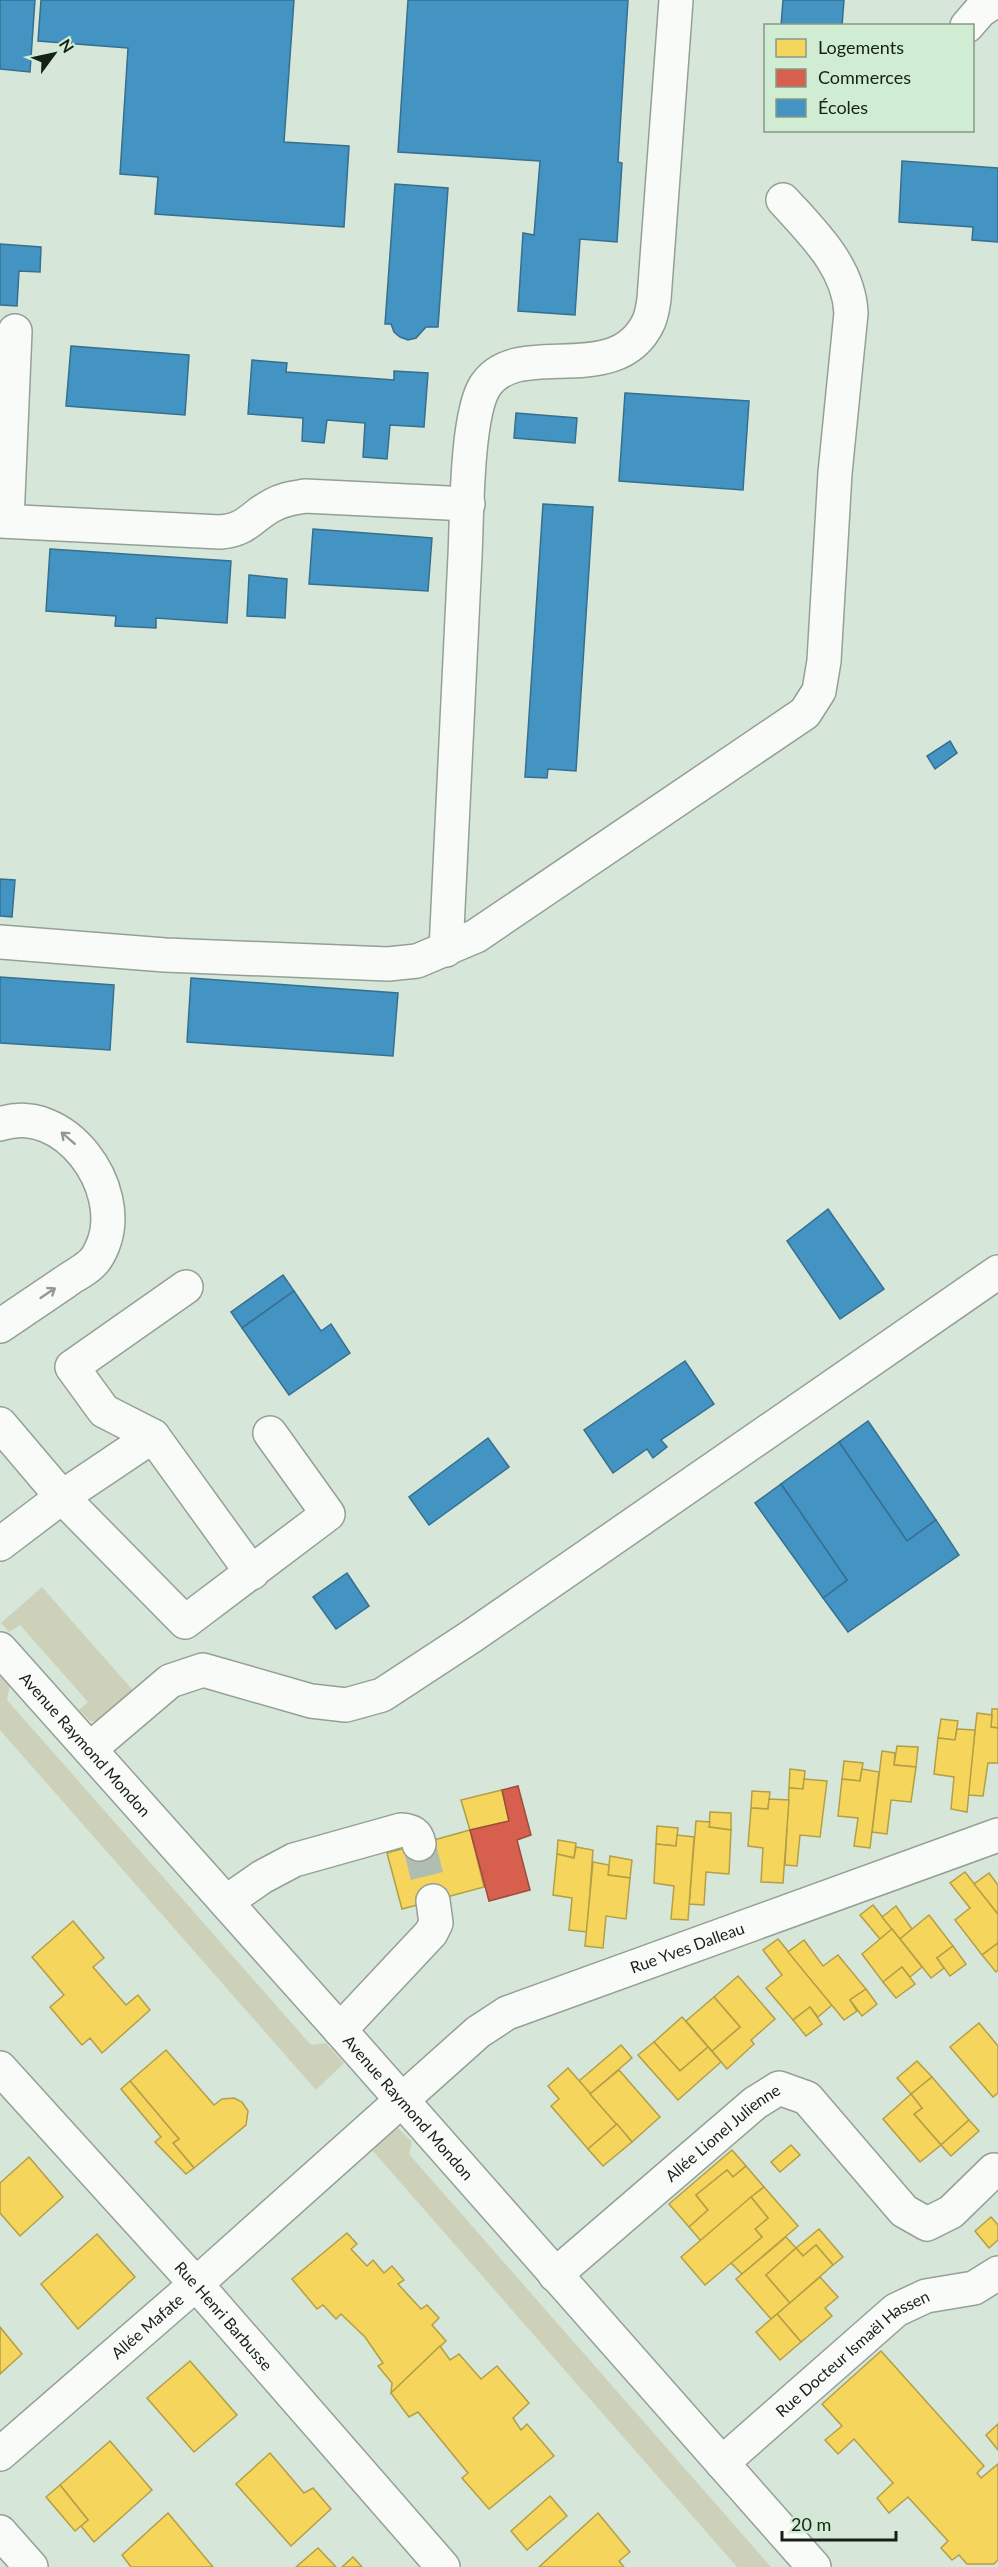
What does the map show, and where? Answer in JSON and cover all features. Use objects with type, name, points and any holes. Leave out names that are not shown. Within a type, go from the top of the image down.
[{"type":"street","points":[[446,950],[474,414],[485,386],[498,374],[514,366],[537,362],[582,362],[606,357],[638,336],[648,321],[654,299],[676,0]]},
{"type":"street","points":[[969,24],[980,11],[996,0]]},
{"type":"street","points":[[0,942],[165,955],[388,964],[417,961],[476,936],[805,713],[819,691],[824,661],[835,473],[851,313],[850,299],[842,274],[819,240],[783,200]]},
{"type":"street","points":[[15,331],[4,521],[220,532],[235,531],[248,525],[271,505],[305,496],[468,504]]},
{"type":"street","points":[[0,1124],[26,1120],[51,1125],[70,1138],[96,1175],[108,1200],[110,1222],[103,1245],[92,1263],[0,1326]]},
{"type":"street","points":[[90,1749],[170,1681],[203,1670],[311,1701],[346,1705],[382,1695],[465,1641],[998,1272]]},
{"type":"street","points":[[186,1287],[72,1367],[104,1411],[153,1436],[252,1573]]},
{"type":"street","points":[[0,1424],[62,1497],[185,1622],[328,1514],[270,1433]]},
{"type":"street","points":[[0,1544],[62,1497],[153,1436]]},
{"type":"street","name":"Avenue Raymond Mondon","points":[[0,1649],[814,2567]]},
{"type":"street","points":[[226,1902],[262,1877],[294,1860],[401,1830],[412,1830],[419,1844]]},
{"type":"street","name":"Rue Yves Dalleau","points":[[401,2101],[478,2032],[507,2013],[998,1835]]},
{"type":"street","points":[[340,2030],[431,1933],[436,1923],[433,1901]]},
{"type":"street","name":"Rue Henri Barbusse","points":[[0,2068],[196,2284],[443,2567]]},
{"type":"street","name":"Allée Lionel Julienne","points":[[555,2275],[755,2103],[779,2088],[807,2098],[904,2211],[927,2224],[951,2212],[994,2170]]},
{"type":"street","name":"Allée Mafate","points":[[0,2454],[196,2284],[401,2101]]},
{"type":"street","name":"Rue Docteur Ismaël Hassen","points":[[722,2463],[896,2310],[926,2296],[974,2288],[998,2273]]},
{"type":"street","points":[[0,2532],[32,2567]]},
{"type":"green space","points":[[42,1587],[136,1694],[106,1722],[90,1721],[79,1710],[88,1702],[20,1625],[9,1632],[1,1623]]},
{"type":"green space","points":[[0,1672],[10,1684],[7,1700],[311,2045],[326,2043],[344,2063],[316,2090],[0,1730]]},
{"type":"green space","points":[[398,2128],[412,2142],[409,2154],[771,2567],[737,2567],[372,2150]]},
{"type":"building: Logements","points":[[992,1709],[998,1709],[998,1728],[991,1727]]},
{"type":"building: Logements","points":[[977,1713],[992,1715],[991,1727],[998,1728],[998,1763],[988,1763],[983,1796],[968,1795]]},
{"type":"building: Logements","points":[[941,1719],[958,1721],[955,1740],[938,1738]]},
{"type":"building: Logements","points":[[957,1729],[975,1730],[967,1812],[951,1809],[954,1777],[934,1774],[938,1738],[955,1740]]},
{"type":"building: Logements","points":[[897,1746],[918,1747],[916,1767],[894,1765]]},
{"type":"building: Logements","points":[[882,1751],[895,1753],[894,1765],[916,1767],[911,1802],[891,1800],[887,1834],[872,1832]]},
{"type":"building: Logements","points":[[844,1761],[863,1763],[860,1781],[842,1779]]},
{"type":"building: Logements","points":[[790,1769],[805,1771],[803,1789],[789,1788]]},
{"type":"building: Logements","points":[[862,1769],[879,1772],[870,1848],[854,1846],[858,1818],[838,1816],[842,1779],[860,1781]]},
{"type":"building: Logements","points":[[804,1779],[827,1781],[820,1837],[800,1835],[797,1866],[785,1865],[789,1788],[803,1789]]},
{"type":"building: Logements","points":[[502,1790],[509,1821],[470,1830],[461,1800]]},
{"type":"building: Logements","points":[[752,1791],[770,1792],[768,1809],[751,1808]]},
{"type":"building: Logements","points":[[769,1799],[789,1800],[783,1883],[761,1882],[763,1848],[748,1846],[751,1808],[768,1809]]},
{"type":"building: Logements","points":[[710,1812],[731,1813],[731,1830],[709,1827]]},
{"type":"building: Logements","points":[[696,1821],[710,1822],[709,1827],[731,1830],[729,1874],[706,1872],[704,1905],[689,1904]]},
{"type":"building: Logements","points":[[657,1826],[678,1828],[676,1846],[656,1844]]},
{"type":"building: Logements","points":[[470,1830],[484,1887],[402,1909],[387,1853]]},
{"type":"building: Logements","points":[[677,1835],[694,1837],[688,1920],[671,1919],[674,1886],[654,1883],[656,1844],[676,1846]]},
{"type":"building: Logements","points":[[558,1840],[576,1843],[574,1858],[557,1854]]},
{"type":"building: Logements","points":[[576,1847],[593,1850],[587,1932],[569,1930],[572,1898],[553,1895],[557,1854],[574,1858]]},
{"type":"building: Logements","points":[[610,1856],[632,1860],[630,1878],[608,1875]]},
{"type":"building: Logements","points":[[593,1862],[609,1865],[608,1875],[630,1878],[626,1919],[606,1916],[603,1948],[585,1946]]},
{"type":"building: Logements","points":[[965,1872],[998,1914],[998,1943],[982,1955],[955,1920],[970,1908],[950,1883]]},
{"type":"building: Logements","points":[[989,1873],[998,1885],[998,1914],[974,1884]]},
{"type":"building: Logements","points":[[873,1905],[892,1929],[880,1939],[860,1915]]},
{"type":"building: Logements","points":[[896,1906],[912,1929],[900,1939],[882,1917]]},
{"type":"building: Logements","points":[[929,1915],[953,1946],[937,1958],[944,1968],[931,1978],[900,1939]]},
{"type":"building: Logements","points":[[73,1921],[104,1958],[93,1967],[126,2005],[138,1995],[150,2010],[102,2053],[90,2038],[82,2045],[50,2007],[64,1995],[32,1957]]},
{"type":"building: Logements","points":[[892,1929],[922,1967],[910,1977],[902,1967],[883,1982],[862,1954]]},
{"type":"building: Logements","points":[[778,1939],[832,2005],[818,2017],[810,2007],[793,2020],[766,1988],[782,1975],[763,1950]]},
{"type":"building: Logements","points":[[804,1940],[823,1966],[838,1955],[866,1989],[850,2000],[857,2011],[844,2020],[788,1952]]},
{"type":"building: Logements","points":[[998,1943],[998,1970],[996,1972],[982,1955]]},
{"type":"building: Logements","points":[[953,1946],[966,1964],[950,1976],[937,1958]]},
{"type":"building: Logements","points":[[902,1967],[915,1984],[896,1998],[883,1982]]},
{"type":"building: Logements","points":[[738,1976],[775,2019],[751,2040],[754,2044],[727,2069],[712,2051],[740,2027],[714,1997]]},
{"type":"building: Logements","points":[[866,1989],[877,2004],[862,2016],[850,2000]]},
{"type":"building: Logements","points":[[714,1997],[740,2027],[712,2051],[686,2021]]},
{"type":"building: Logements","points":[[810,2007],[822,2024],[806,2036],[793,2020]]},
{"type":"building: Logements","points":[[682,2017],[708,2047],[680,2071],[654,2042]]},
{"type":"building: Logements","points":[[979,2023],[998,2046],[998,2093],[993,2097],[950,2047]]},
{"type":"building: Logements","points":[[654,2042],[680,2071],[708,2047],[721,2062],[678,2100],[638,2055]]},
{"type":"building: Logements","points":[[621,2045],[632,2058],[590,2094],[579,2081]]},
{"type":"building: Logements","points":[[166,2050],[214,2105],[222,2099],[234,2098],[242,2102],[248,2111],[246,2125],[194,2168],[173,2143],[179,2139],[130,2081]]},
{"type":"building: Logements","points":[[917,2061],[932,2077],[911,2094],[897,2078]]},
{"type":"building: Logements","points":[[568,2068],[617,2124],[588,2149],[551,2106],[559,2099],[548,2086]]},
{"type":"building: Logements","points":[[619,2070],[660,2117],[632,2142],[590,2094]]},
{"type":"building: Logements","points":[[932,2077],[969,2120],[941,2145],[914,2114],[922,2108],[911,2094]]},
{"type":"building: Logements","points":[[130,2081],[179,2139],[173,2143],[194,2168],[186,2174],[155,2142],[161,2137],[121,2089]]},
{"type":"building: Logements","points":[[911,2094],[922,2108],[914,2114],[941,2145],[920,2162],[883,2119]]},
{"type":"building: Logements","points":[[969,2120],[979,2131],[951,2156],[941,2145]]},
{"type":"building: Logements","points":[[617,2124],[632,2142],[603,2166],[588,2149]]},
{"type":"building: Logements","points":[[791,2145],[800,2155],[780,2172],[771,2162]]},
{"type":"building: Logements","points":[[732,2150],[746,2166],[733,2177],[727,2170],[696,2195],[708,2210],[689,2227],[669,2204]]},
{"type":"building: Logements","points":[[29,2157],[63,2197],[20,2236],[0,2213],[0,2183]]},
{"type":"building: Logements","points":[[746,2166],[764,2187],[701,2241],[689,2227],[708,2210],[696,2195],[727,2170],[733,2177]]},
{"type":"building: Logements","points":[[764,2187],[798,2226],[742,2274],[731,2263],[762,2237],[755,2229],[768,2218],[751,2197]]},
{"type":"building: Logements","points":[[751,2197],[768,2218],[755,2229],[762,2237],[705,2285],[681,2257]]},
{"type":"building: Logements","points":[[991,2217],[998,2225],[998,2240],[989,2248],[975,2231]]},
{"type":"building: Logements","points":[[819,2229],[843,2257],[833,2265],[816,2245],[803,2256],[796,2248]]},
{"type":"building: Logements","points":[[347,2233],[357,2244],[351,2249],[367,2266],[373,2260],[384,2273],[392,2266],[404,2280],[398,2284],[421,2309],[427,2305],[439,2318],[432,2325],[446,2341],[391,2393],[392,2383],[378,2366],[383,2363],[365,2337],[341,2314],[336,2319],[323,2305],[317,2309],[292,2279]]},
{"type":"building: Logements","points":[[97,2234],[135,2277],[78,2329],[41,2284]]},
{"type":"building: Logements","points":[[786,2237],[796,2248],[766,2275],[790,2303],[771,2319],[736,2279]]},
{"type":"building: Logements","points":[[816,2245],[833,2265],[790,2303],[766,2275],[796,2248],[803,2256]]},
{"type":"building: Logements","points":[[820,2277],[838,2297],[825,2308],[832,2316],[801,2342],[777,2314]]},
{"type":"building: Logements","points":[[777,2314],[801,2342],[780,2360],[756,2332]]},
{"type":"building: Logements","points":[[0,2327],[22,2354],[0,2374]]},
{"type":"building: Logements","points":[[440,2346],[450,2360],[459,2354],[481,2379],[497,2366],[529,2403],[513,2418],[521,2430],[527,2424],[554,2456],[489,2509],[462,2478],[468,2473],[418,2412],[409,2417],[391,2393]]},
{"type":"building: Logements","points":[[881,2351],[984,2466],[977,2473],[981,2478],[998,2464],[998,2560],[994,2564],[967,2564],[959,2555],[952,2560],[941,2548],[948,2541],[908,2497],[889,2513],[877,2498],[893,2483],[854,2439],[838,2454],[825,2440],[842,2426],[822,2404]]},
{"type":"building: Logements","points":[[190,2361],[237,2415],[194,2452],[147,2398]]},
{"type":"building: Logements","points":[[998,2424],[998,2450],[986,2435]]},
{"type":"building: Logements","points":[[110,2441],[152,2490],[94,2542],[81,2526],[88,2520],[60,2485]]},
{"type":"building: Logements","points":[[270,2453],[304,2493],[313,2488],[331,2509],[291,2546],[236,2484]]},
{"type":"building: Logements","points":[[60,2485],[88,2520],[75,2531],[46,2497]]},
{"type":"building: Logements","points":[[550,2496],[567,2516],[527,2550],[511,2531]]},
{"type":"building: Logements","points":[[168,2513],[213,2567],[131,2567],[122,2555]]},
{"type":"building: Logements","points":[[598,2513],[630,2552],[619,2561],[624,2567],[539,2567]]},
{"type":"building: Logements","points":[[318,2548],[336,2567],[296,2567]]},
{"type":"building: Logements","points":[[353,2557],[362,2567],[342,2567]]},
{"type":"building: Commerces","points":[[518,1786],[531,1835],[517,1840],[530,1890],[489,1901],[470,1830],[509,1821],[502,1790]]},
{"type":"building: Écoles","points":[[0,0],[35,0],[30,72],[0,69]]},
{"type":"building: Écoles","points":[[41,0],[294,0],[284,142],[349,146],[344,227],[155,214],[158,177],[120,174],[128,48],[38,41]]},
{"type":"building: Écoles","points":[[408,0],[628,0],[618,162],[622,163],[617,242],[580,239],[575,315],[518,311],[523,233],[534,235],[540,161],[398,152]]},
{"type":"building: Écoles","points":[[783,0],[844,0],[842,24],[781,24]]},
{"type":"building: Écoles","points":[[902,161],[998,168],[998,242],[972,240],[973,227],[899,222]]},
{"type":"building: Écoles","points":[[395,184],[448,188],[438,327],[426,327],[416,338],[408,340],[394,332],[391,324],[385,324]]},
{"type":"building: Écoles","points":[[0,244],[41,247],[40,272],[19,271],[17,306],[0,305]]},
{"type":"building: Écoles","points":[[71,346],[189,355],[185,415],[66,406]]},
{"type":"building: Écoles","points":[[252,360],[287,363],[286,372],[394,380],[394,371],[428,373],[424,427],[390,425],[387,459],[363,457],[365,423],[327,420],[324,443],[302,441],[303,418],[248,414]]},
{"type":"building: Écoles","points":[[625,393],[749,401],[743,490],[619,481]]},
{"type":"building: Écoles","points":[[516,413],[577,418],[575,443],[514,438]]},
{"type":"building: Écoles","points":[[543,504],[593,507],[576,771],[548,769],[547,778],[525,777]]},
{"type":"building: Écoles","points":[[313,529],[432,538],[428,591],[309,584]]},
{"type":"building: Écoles","points":[[50,549],[231,561],[227,623],[156,618],[156,628],[115,626],[116,616],[46,611]]},
{"type":"building: Écoles","points":[[249,575],[287,579],[285,618],[247,616]]},
{"type":"building: Écoles","points":[[950,741],[957,753],[935,769],[927,756]]},
{"type":"building: Écoles","points":[[0,879],[15,880],[12,917],[0,916]]},
{"type":"building: Écoles","points":[[0,977],[114,985],[110,1050],[0,1043]]},
{"type":"building: Écoles","points":[[191,978],[398,993],[393,1056],[187,1042]]},
{"type":"building: Écoles","points":[[828,1209],[884,1289],[840,1319],[787,1241]]},
{"type":"building: Écoles","points":[[283,1275],[294,1291],[242,1328],[231,1312]]},
{"type":"building: Écoles","points":[[294,1291],[321,1331],[331,1324],[350,1353],[289,1395],[242,1328]]},
{"type":"building: Écoles","points":[[685,1361],[714,1404],[661,1440],[667,1447],[653,1458],[647,1449],[613,1473],[584,1430]]},
{"type":"building: Écoles","points":[[868,1421],[936,1520],[907,1541],[839,1442]]},
{"type":"building: Écoles","points":[[488,1438],[509,1467],[429,1525],[409,1497]]},
{"type":"building: Écoles","points":[[839,1442],[907,1541],[936,1520],[959,1555],[848,1632],[823,1598],[847,1580],[781,1484]]},
{"type":"building: Écoles","points":[[781,1484],[847,1580],[823,1598],[755,1503]]},
{"type":"building: Écoles","points":[[347,1573],[369,1606],[336,1629],[313,1597]]},
{"type":"tunnel","points":[[419,1844],[433,1901]]}]
